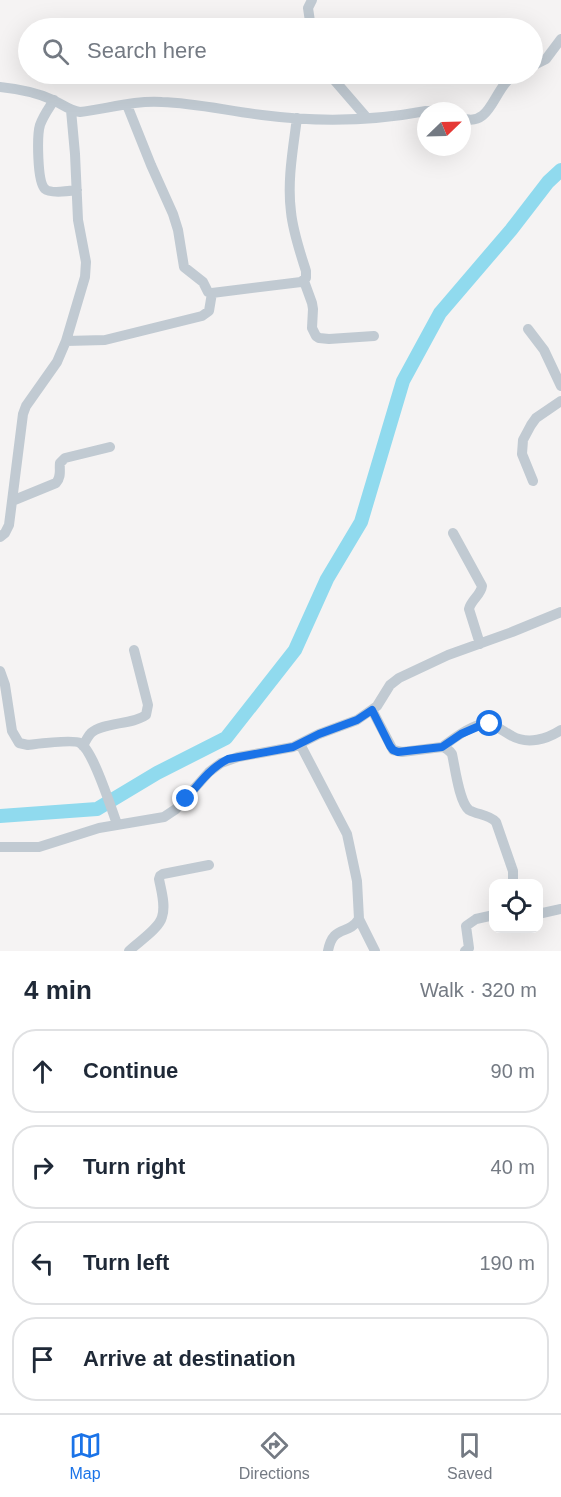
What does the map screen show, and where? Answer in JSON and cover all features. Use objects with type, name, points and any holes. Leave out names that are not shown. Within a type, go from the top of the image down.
[{"type":"street","points":[[309,18],[308,8],[312,0]]},
{"type":"street","points":[[543,60],[561,39]]},
{"type":"street","points":[[338,84],[367,118]]},
{"type":"street","points":[[471,120],[482,117],[503,84]]},
{"type":"street","points":[[0,87],[36,93],[80,112],[162,102],[264,116],[297,118],[398,117],[417,113]]},
{"type":"street","points":[[54,100],[41,122],[38,136],[40,179],[44,188],[50,192],[77,190]]},
{"type":"street","points":[[127,105],[173,214],[184,267],[202,282],[208,292],[304,281]]},
{"type":"street","points":[[0,537],[8,529],[22,414],[57,362],[66,341],[85,277],[86,262],[80,231],[71,110]]},
{"type":"street","points":[[297,118],[291,164],[290,207],[306,271],[304,281],[312,303],[312,328],[319,338],[374,336]]},
{"type":"street","points":[[66,341],[105,340],[202,316],[209,311],[212,292]]},
{"type":"street","points":[[528,329],[544,350],[561,386]]},
{"type":"street","points":[[533,481],[522,454],[523,440],[536,418],[561,401]]},
{"type":"street","points":[[12,501],[56,483],[60,479],[62,460],[110,447]]},
{"type":"street","points":[[453,533],[482,585],[469,609],[480,644]]},
{"type":"street","points":[[0,847],[39,847],[90,830],[164,817],[171,813],[209,772],[228,759],[288,749],[319,734],[357,720],[382,700],[390,685],[399,678],[448,655],[561,612]]},
{"type":"street","points":[[83,746],[93,731],[146,715],[148,705],[134,650]]},
{"type":"street","points":[[0,671],[7,695],[12,731],[19,743],[28,745],[72,741],[80,743],[88,752],[117,824]]},
{"type":"street","points":[[372,710],[393,750],[402,752],[442,747],[461,734],[484,724],[494,725],[514,737],[525,740],[550,737],[561,730]]},
{"type":"street","points":[[300,744],[347,834],[357,881],[359,919],[375,951]]},
{"type":"street","points":[[442,747],[452,754],[463,803],[472,811],[490,817],[496,822],[513,871],[513,879]]},
{"type":"street","points":[[129,951],[158,925],[162,917],[164,910],[160,876],[209,865]]},
{"type":"street","points":[[543,913],[561,909]]},
{"type":"street","points":[[468,949],[466,926],[476,919],[489,916]]},
{"type":"street","points":[[328,951],[333,936],[356,924],[359,919]]},
{"type":"waterway","points":[[0,816],[97,809],[157,773],[226,738],[295,650],[327,579],[361,522],[403,381],[440,313],[511,230],[548,182],[561,170]]},
{"type":"route","points":[[186,799],[209,772],[228,759],[288,749],[319,734],[357,720],[372,710],[390,746],[398,752],[442,747],[461,734],[484,724],[490,724]]}]
